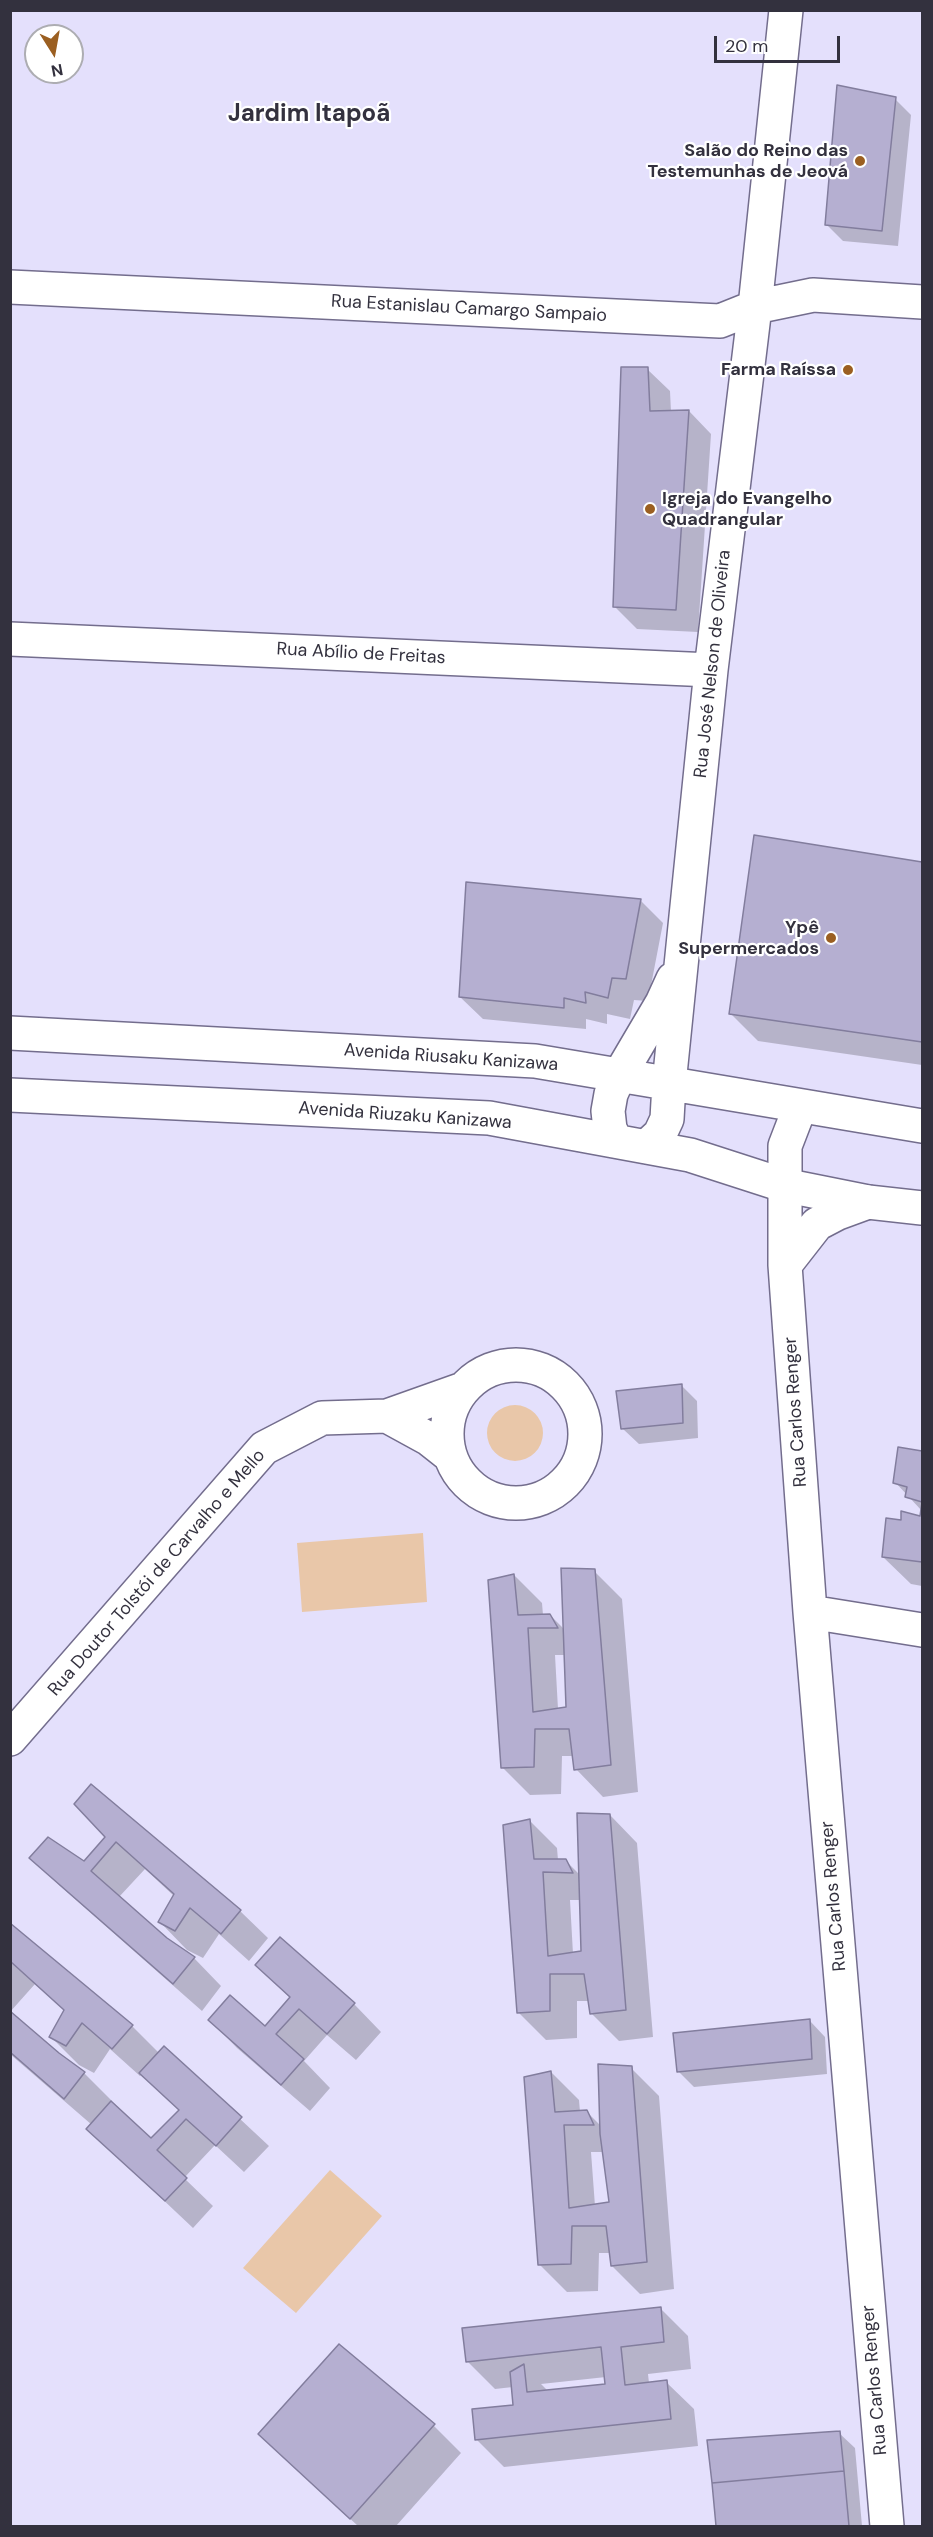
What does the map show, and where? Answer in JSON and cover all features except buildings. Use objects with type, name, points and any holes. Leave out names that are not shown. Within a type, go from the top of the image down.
[{"type":"street","name":"Rua José Nelson de Oliveira","points":[[669,1084],[711,670],[755,307],[786,10]]},
{"type":"street","name":"Rua Estanislau Camargo Sampaio","points":[[10,287],[720,321],[755,307],[813,295],[922,302]]},
{"type":"street","name":"Rua Abílio de Freitas","points":[[10,639],[711,670]]},
{"type":"street","name":"Rua José Nelson de Oliveira","points":[[619,1076],[662,1004],[681,961]]},
{"type":"street","name":"Avenida Riusaku Kanizawa","points":[[10,1033],[535,1061],[922,1126]]},
{"type":"street","points":[[619,1076],[611,1094],[608,1111],[610,1129],[631,1144],[660,1134],[667,1119],[669,1084]]},
{"type":"street","name":"Avenida Riuzaku Kanizawa","points":[[10,1095],[489,1118],[690,1155],[783,1185]]},
{"type":"street","points":[[800,1107],[785,1146],[783,1185],[868,1202],[922,1208]]},
{"type":"street","name":"Rua Carlos Renger","points":[[783,1185],[785,1265],[810,1612],[887,2526]]},
{"type":"street","points":[[785,1265],[817,1224],[868,1202]]},
{"type":"street","name":"Rua Doutor Tolstói de Carvalho e Mello","points":[[502,1366],[525,1366],[547,1372],[565,1386],[579,1404],[585,1426],[584,1449],[575,1470],[561,1487],[541,1499],[519,1504],[496,1501],[475,1491],[458,1474],[448,1454],[446,1431],[451,1408],[463,1389],[480,1375],[502,1366]]},
{"type":"street","name":"Rua Doutor Tolstói de Carvalho e Mello","points":[[10,1740],[264,1448],[322,1418],[387,1416],[463,1389]]},
{"type":"street","name":"Rua Doutor Tolstói de Carvalho e Mello","points":[[387,1416],[429,1439],[448,1454]]},
{"type":"street","points":[[810,1612],[922,1630]]},
{"type":"shaded area","points":[[509,1405],[521,1405],[531,1409],[539,1417],[543,1433],[539,1449],[531,1457],[521,1461],[509,1461],[499,1457],[491,1449],[487,1439],[487,1427],[491,1417],[499,1409]]},
{"type":"shaded area","points":[[423,1533],[427,1602],[302,1612],[297,1543]]},
{"type":"shaded area","points":[[330,2170],[382,2216],[296,2313],[243,2268]]},
{"type":"place","name":"Salão do Reino das Testemunhas de Jeová","points":[[860,161]]},
{"type":"place","name":"Farma Raíssa","points":[[848,370]]},
{"type":"place","name":"Igreja do Evangelho Quadrangular","points":[[650,509]]},
{"type":"place","name":"Ypê Supermercados","points":[[831,938]]},
{"type":"district","name":"Jardim Itapoã","points":[[309,115]]}]
